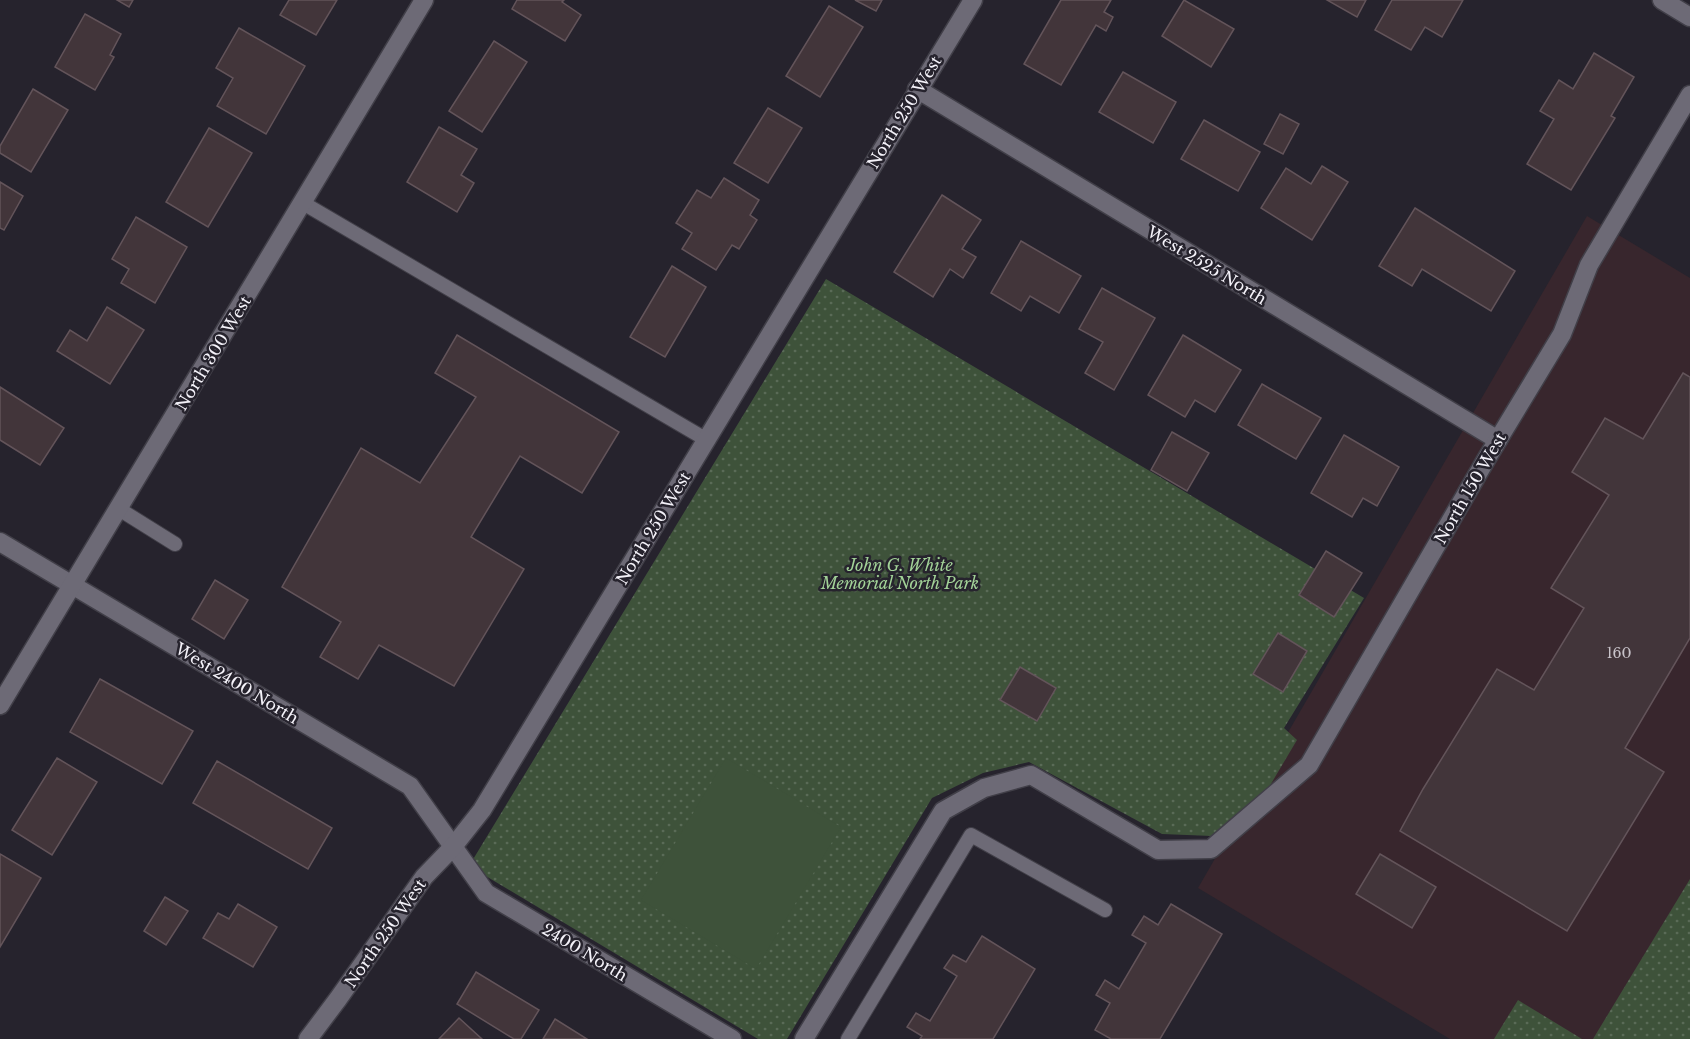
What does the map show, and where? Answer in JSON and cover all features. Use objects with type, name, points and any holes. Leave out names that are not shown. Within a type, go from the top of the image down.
[{"type":"street","name":"North 300 West","points":[[0,705],[424,0]]},
{"type":"street","name":"North 250 West","points":[[308,1039],[424,877],[452,848],[492,795],[917,89],[973,0]]},
{"type":"street","points":[[1662,0],[1689,13]]},
{"type":"street","name":"West 2525 North","points":[[917,89],[1498,440]]},
{"type":"street","name":"North 150 West","points":[[804,1039],[943,811],[984,788],[1031,775],[1158,850],[1211,849],[1309,765],[1562,334],[1589,265],[1690,95]]},
{"type":"street","name":"West 2400 North","points":[[0,542],[410,786],[452,848]]},
{"type":"street","name":"2400 North","points":[[452,848],[486,893],[732,1039]]},
{"type":"lane","points":[[303,202],[706,440]]},
{"type":"lane","points":[[119,509],[175,544]]},
{"type":"lane","points":[[848,1039],[971,835],[1105,910]]},
{"type":"shaded area","points":[[1587,216],[1690,278],[1690,1039],[1450,1039],[1198,888]]},
{"type":"green space","name":"John G. White Memorial North Park","points":[[826,279],[1364,598],[1284,728],[1297,740],[1262,799],[1212,836],[1162,834],[1029,762],[983,773],[932,798],[787,1039],[758,1039],[469,866]]},
{"type":"green space","points":[[726,758],[841,827],[756,969],[641,900]]},
{"type":"green space","points":[[1690,879],[1690,1039],[1593,1039]]},
{"type":"green space","points":[[1518,1000],[1582,1039],[1494,1039]]},
{"type":"building","points":[[117,0],[133,0],[129,7]]},
{"type":"building","points":[[289,0],[337,0],[316,35],[280,15]]},
{"type":"building","points":[[517,0],[564,0],[562,2],[581,15],[565,41],[512,9]]},
{"type":"building","points":[[855,0],[882,0],[876,11]]},
{"type":"building","points":[[1061,0],[1111,0],[1104,12],[1113,17],[1106,31],[1096,25],[1061,85],[1024,64]]},
{"type":"building","points":[[1184,0],[1234,29],[1211,67],[1162,36]]},
{"type":"building","points":[[1327,0],[1366,0],[1357,17]]},
{"type":"building","points":[[1392,0],[1463,0],[1442,37],[1425,27],[1411,50],[1375,30]]},
{"type":"building","points":[[829,6],[863,27],[820,97],[786,76]]},
{"type":"building","points":[[85,14],[121,34],[110,55],[114,57],[95,90],[55,67]]},
{"type":"building","points":[[239,28],[305,66],[266,134],[217,106],[233,78],[216,68]]},
{"type":"building","points":[[494,41],[527,62],[482,132],[449,111]]},
{"type":"building","points":[[1594,53],[1634,77],[1611,116],[1615,118],[1571,190],[1527,164],[1554,119],[1540,111],[1559,80],[1573,89]]},
{"type":"building","points":[[1123,72],[1176,102],[1153,143],[1099,112]]},
{"type":"building","points":[[33,89],[68,110],[31,172],[0,153],[0,146]]},
{"type":"building","points":[[768,108],[802,128],[768,183],[734,163]]},
{"type":"building","points":[[1280,114],[1299,124],[1283,154],[1264,144]]},
{"type":"building","points":[[1204,120],[1260,152],[1238,191],[1181,159]]},
{"type":"building","points":[[439,127],[477,149],[461,175],[474,183],[457,212],[407,182]]},
{"type":"building","points":[[209,128],[252,153],[208,227],[166,202]]},
{"type":"building","points":[[1322,166],[1348,182],[1312,240],[1261,208],[1286,168],[1311,184]]},
{"type":"building","points":[[724,178],[759,200],[750,215],[757,220],[739,249],[732,245],[716,270],[682,249],[692,233],[676,223],[697,190],[711,198]]},
{"type":"building","points":[[0,182],[23,196],[4,230],[0,228]]},
{"type":"building","points":[[942,195],[981,220],[962,249],[976,257],[963,278],[950,269],[933,297],[894,272]]},
{"type":"building","points":[[1415,208],[1515,271],[1491,311],[1422,269],[1412,286],[1379,266]]},
{"type":"building","points":[[136,217],[187,247],[155,303],[121,283],[129,269],[112,259]]},
{"type":"building","points":[[1021,241],[1081,276],[1059,313],[1030,296],[1021,311],[991,293]]},
{"type":"building","points":[[672,266],[706,287],[665,357],[630,337]]},
{"type":"building","points":[[1102,288],[1155,318],[1114,390],[1085,373],[1103,342],[1079,329]]},
{"type":"building","points":[[107,307],[144,330],[110,384],[57,351],[70,330],[87,341]]},
{"type":"building","points":[[457,335],[619,432],[582,493],[520,456],[471,537],[524,569],[454,686],[379,645],[358,679],[320,657],[341,622],[282,587],[361,448],[420,483],[476,397],[435,373]]},
{"type":"building","points":[[1183,335],[1241,370],[1215,412],[1195,400],[1185,417],[1148,395]]},
{"type":"building","points":[[1683,373],[1690,377],[1690,638],[1625,748],[1664,772],[1567,931],[1400,831],[1423,789],[1497,669],[1534,690],[1584,608],[1551,588],[1609,495],[1572,472],[1605,418],[1643,439]]},
{"type":"building","points":[[1262,384],[1321,418],[1296,459],[1238,425]]},
{"type":"building","points":[[0,387],[64,428],[40,465],[0,440]]},
{"type":"building","points":[[1172,432],[1209,453],[1187,491],[1151,470]]},
{"type":"building","points":[[1344,435],[1399,467],[1377,506],[1363,498],[1352,517],[1311,493]]},
{"type":"building","points":[[1326,551],[1362,573],[1334,617],[1299,595]]},
{"type":"building","points":[[215,580],[248,600],[224,639],[192,619]]},
{"type":"building","points":[[1278,633],[1307,651],[1283,692],[1253,674]]},
{"type":"building","points":[[1020,667],[1056,688],[1037,721],[1000,700]]},
{"type":"building","points":[[100,679],[193,731],[162,784],[70,732]]},
{"type":"building","points":[[57,758],[97,782],[52,855],[12,830]]},
{"type":"building","points":[[217,761],[332,828],[308,869],[193,803]]},
{"type":"building","points":[[0,854],[41,878],[0,947]]},
{"type":"building","points":[[1380,854],[1436,887],[1412,928],[1356,894]]},
{"type":"building","points":[[165,897],[188,911],[166,945],[144,931]]},
{"type":"building","points":[[238,904],[277,927],[253,967],[203,938],[218,913],[229,919]]},
{"type":"building","points":[[1171,904],[1222,934],[1160,1039],[1111,1039],[1095,1030],[1110,1003],[1096,995],[1105,980],[1119,989],[1146,943],[1132,935],[1144,916],[1158,925]]},
{"type":"building","points":[[982,936],[1035,969],[993,1039],[920,1039],[922,1036],[907,1027],[916,1013],[930,1021],[957,976],[944,968],[953,955],[966,962]]},
{"type":"building","points":[[476,972],[539,1010],[521,1039],[514,1039],[457,1004]]},
{"type":"building","points":[[459,1018],[482,1039],[439,1039]]},
{"type":"building","points":[[555,1019],[587,1039],[543,1039]]}]
